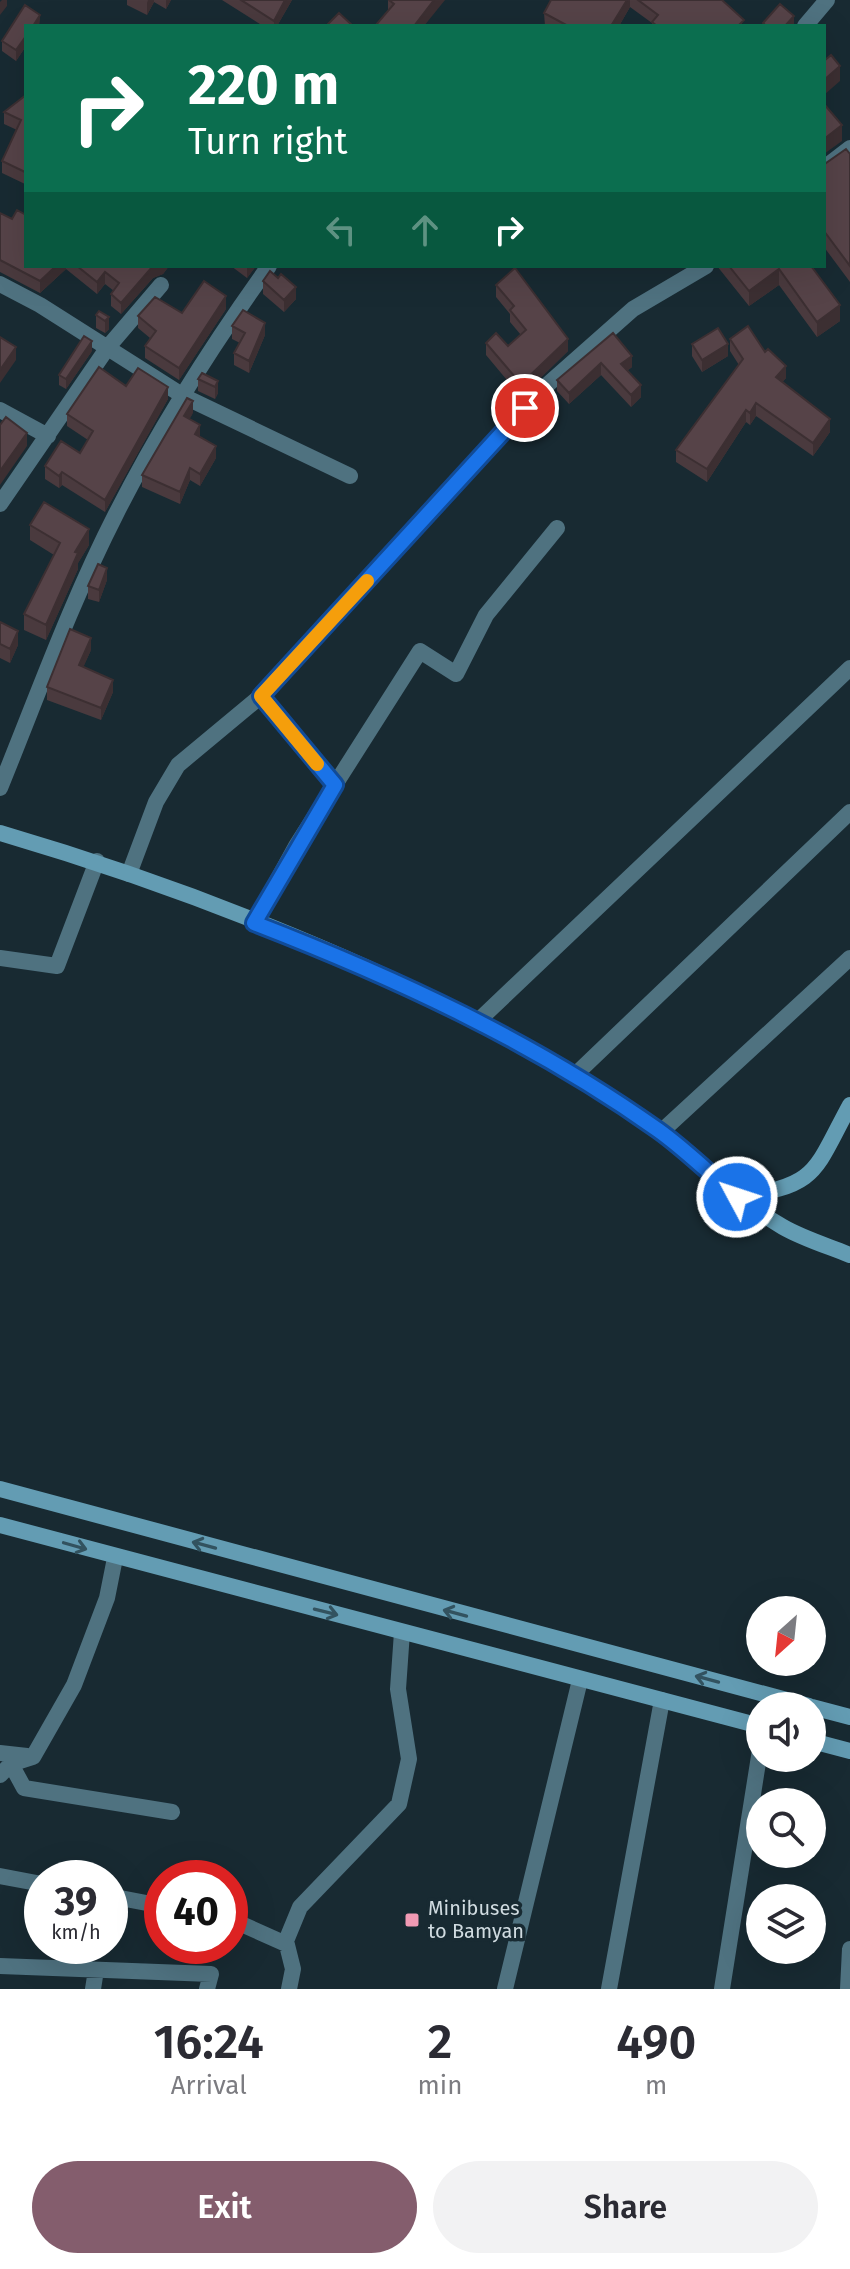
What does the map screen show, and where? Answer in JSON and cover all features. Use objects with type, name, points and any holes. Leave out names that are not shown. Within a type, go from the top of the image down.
[{"type":"main road","points":[[0,833],[97,861],[345,959],[478,1021],[575,1075],[661,1132],[737,1197],[785,1228],[850,1255]]},
{"type":"main road","points":[[737,1197],[782,1191],[812,1174],[850,1105]]},
{"type":"main road","points":[[0,1489],[758,1692]]},
{"type":"main road","points":[[0,1525],[115,1558],[746,1722]]},
{"type":"main road","points":[[826,1710],[850,1717]]},
{"type":"main road","points":[[826,1745],[850,1751]]},
{"type":"street","points":[[807,24],[827,0]]},
{"type":"street","points":[[826,166],[850,148]]},
{"type":"street","points":[[0,788],[83,584],[116,513],[185,397],[268,268]]},
{"type":"street","points":[[129,874],[156,802],[178,765],[261,696],[546,386],[633,309],[703,268]]},
{"type":"street","points":[[0,284],[108,347],[185,397],[350,476]]},
{"type":"street","points":[[0,504],[108,347],[161,285]]},
{"type":"street","points":[[0,410],[48,436]]},
{"type":"street","points":[[254,923],[335,785],[420,651],[456,674],[486,615],[557,528]]},
{"type":"street","points":[[478,1021],[850,668]]},
{"type":"street","points":[[261,696],[335,785]]},
{"type":"street","points":[[575,1075],[850,812]]},
{"type":"street","points":[[0,958],[57,966],[97,861]]},
{"type":"street","points":[[661,1132],[850,958]]},
{"type":"street","points":[[115,1558],[107,1598],[74,1685],[33,1757],[4,1764],[24,1788],[172,1812]]},
{"type":"street","points":[[289,1989],[293,1969],[286,1944],[300,1907],[399,1804],[409,1759],[398,1689],[402,1632]]},
{"type":"street","points":[[505,1989],[580,1680]]},
{"type":"street","points":[[609,1989],[662,1700]]},
{"type":"street","points":[[722,1989],[757,1772]]},
{"type":"street","points":[[0,1876],[24,1881]]},
{"type":"street","points":[[248,1927],[286,1944]]},
{"type":"street","points":[[848,1989],[850,1949]]},
{"type":"street","points":[[0,1966],[211,1974],[207,1989]]},
{"type":"street","points":[[93,1989],[96,1970]]},
{"type":"building","points":[[241,0],[285,0],[274,21]]},
{"type":"building","points":[[389,0],[434,0],[416,24],[377,24],[394,4]]},
{"type":"building","points":[[551,0],[627,0],[612,24],[564,24],[544,13]]},
{"type":"building","points":[[638,0],[722,0],[744,20],[740,24],[654,24],[652,22],[658,15]]},
{"type":"building","points":[[780,4],[794,16],[787,24],[763,23]]},
{"type":"building","points":[[25,5],[40,15],[34,24],[24,24],[24,39],[16,50],[2,41]]},
{"type":"building","points":[[339,13],[351,24],[328,24]]},
{"type":"building","points":[[831,55],[840,66],[826,78],[826,59]]},
{"type":"building","points":[[24,97],[24,172],[2,161],[21,120],[4,112]]},
{"type":"building","points":[[826,106],[842,125],[826,137]]},
{"type":"building","points":[[846,149],[850,154],[850,266],[826,234],[826,163]]},
{"type":"building","points":[[17,210],[24,214],[24,268],[54,268],[40,281],[0,260],[0,213],[12,219]]},
{"type":"building","points":[[80,268],[151,268],[121,303],[111,294],[119,283],[105,272],[97,282]]},
{"type":"building","points":[[515,268],[568,339],[521,384],[486,343],[496,333],[508,346],[526,330],[510,310],[514,306],[496,285]]},
{"type":"building","points":[[731,268],[812,268],[840,305],[817,322],[779,269],[749,291]]},
{"type":"building","points":[[270,271],[278,278],[281,274],[296,287],[284,300],[263,281]]},
{"type":"building","points":[[204,281],[226,296],[179,368],[145,346],[156,331],[138,316],[155,297],[182,313]]},
{"type":"building","points":[[243,310],[265,323],[249,361],[234,353],[245,333],[232,326]]},
{"type":"building","points":[[99,311],[109,317],[105,321],[96,315]]},
{"type":"building","points":[[748,326],[765,352],[768,349],[786,366],[776,377],[830,419],[813,443],[756,403],[750,413],[746,410],[707,469],[676,450],[743,359],[730,339]]},
{"type":"building","points":[[718,328],[728,344],[702,360],[692,344]]},
{"type":"building","points":[[613,333],[632,356],[621,364],[641,385],[631,395],[601,363],[569,393],[557,380]]},
{"type":"building","points":[[84,336],[92,341],[66,379],[59,375]]},
{"type":"building","points":[[0,337],[16,347],[0,370]]},
{"type":"building","points":[[99,367],[126,386],[138,368],[168,387],[105,500],[62,472],[59,476],[45,466],[61,441],[80,453],[93,431],[67,414]]},
{"type":"building","points":[[202,373],[218,381],[215,387],[198,379]]},
{"type":"building","points":[[187,398],[193,401],[184,416],[200,425],[195,434],[216,446],[200,474],[190,468],[180,492],[142,475]]},
{"type":"building","points":[[6,417],[27,433],[0,471],[0,425]]},
{"type":"building","points":[[44,502],[89,529],[75,552],[78,553],[46,625],[24,614],[60,543],[30,525]]},
{"type":"building","points":[[98,564],[107,568],[99,590],[88,586]]},
{"type":"building","points":[[0,622],[18,631],[10,649],[0,644]]},
{"type":"building","points":[[70,629],[91,638],[79,665],[113,680],[101,708],[47,687]]},
{"type":"slow traffic","points":[[317,764],[261,696],[367,581]]},
{"type":"place","name":"Minibuses to Bamyan","points":[[412,1920]]},
{"type":"route","points":[[525,408],[261,696],[335,785],[296,846],[254,923],[345,959],[478,1021],[575,1075],[661,1132],[737,1197]]}]
